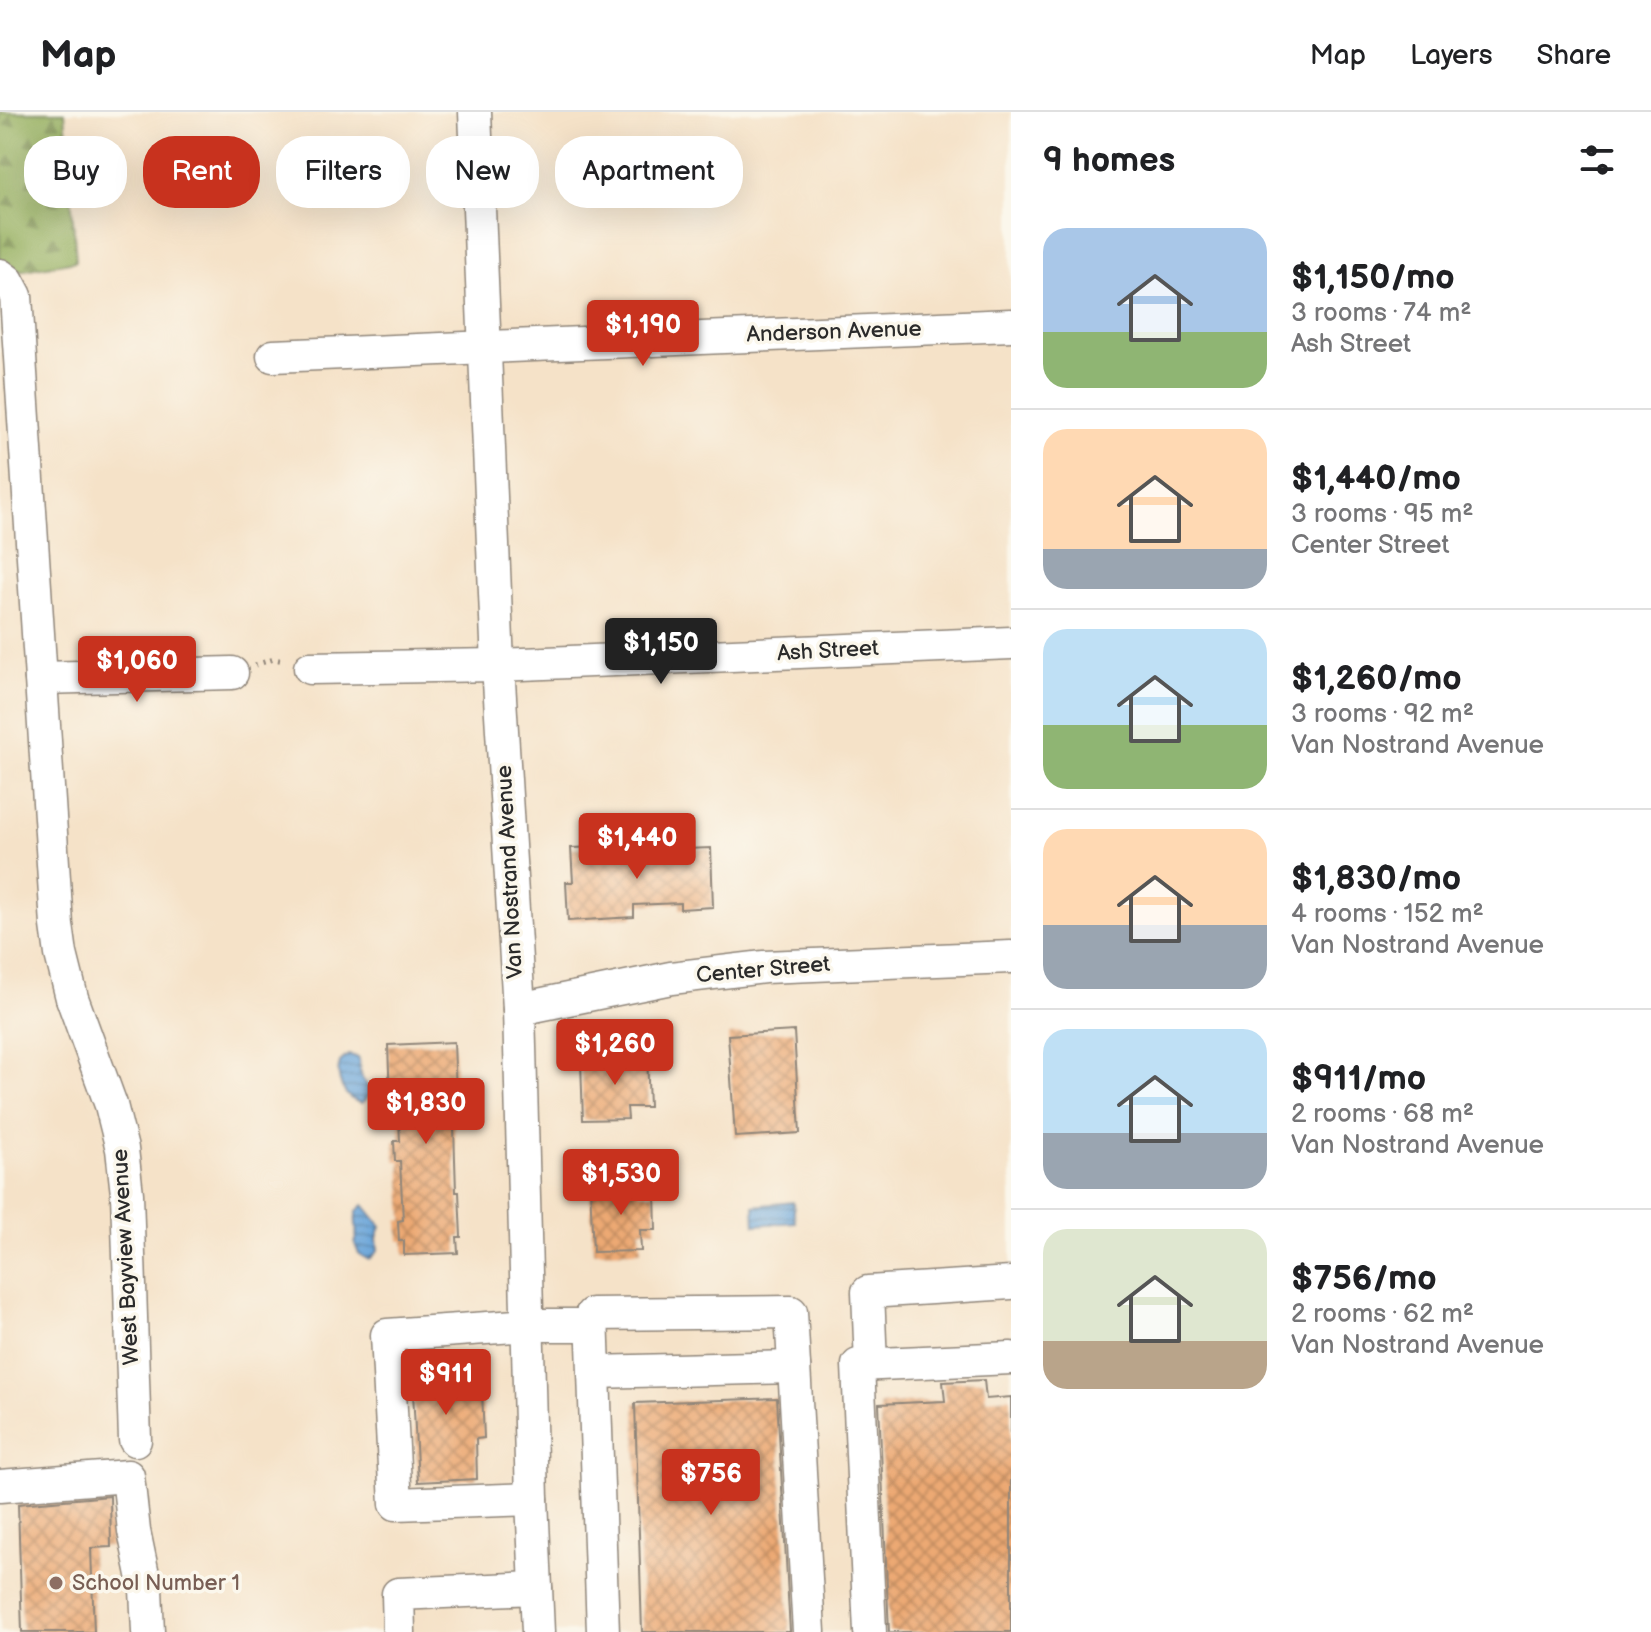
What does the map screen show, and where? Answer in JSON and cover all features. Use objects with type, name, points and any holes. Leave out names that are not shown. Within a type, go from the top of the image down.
[{"type":"street","name":"Van Nostrand Avenue","points":[[475,112],[498,665],[519,1009],[538,1632]]},
{"type":"street","name":"West Bayview Avenue","points":[[0,275],[8,281],[16,296],[61,954],[72,998],[111,1105],[122,1149],[127,1194],[135,1440]]},
{"type":"street","name":"Anderson Avenue","points":[[273,356],[1011,325]]},
{"type":"street","name":"Ash Street","points":[[310,668],[498,665],[1011,643]]},
{"type":"street","points":[[41,678],[232,673]]},
{"type":"street","name":"Center Street","points":[[519,1009],[671,978],[764,967],[1011,957]]},
{"type":"street","points":[[870,1632],[868,1411],[864,1365],[868,1292],[1011,1283]]},
{"type":"street","points":[[603,1632],[592,1314],[791,1312],[809,1632]]},
{"type":"street","points":[[532,1499],[396,1504],[387,1335],[529,1325],[593,1325]]},
{"type":"street","points":[[864,1365],[1011,1358]]},
{"type":"street","points":[[594,1372],[794,1367]]},
{"type":"street","points":[[0,1486],[128,1476],[134,1531],[146,1589],[148,1632]]},
{"type":"street","points":[[399,1632],[398,1594],[536,1588]]},
{"type":"path","points":[[232,673],[274,659],[310,668]]},
{"type":"green space","points":[[0,112],[65,112],[67,136],[24,136],[24,208],[72,208],[76,261],[0,274]]},
{"type":"water","points":[[348,1055],[358,1059],[360,1074],[370,1091],[362,1103],[350,1098],[340,1082],[340,1062]]},
{"type":"water","points":[[793,1202],[795,1222],[755,1225],[754,1206]]},
{"type":"water","points":[[364,1205],[381,1226],[377,1238],[378,1251],[369,1260],[359,1254],[355,1244],[356,1217]]},
{"type":"building","points":[[630,846],[630,851],[711,848],[713,907],[680,909],[680,903],[634,905],[634,917],[568,921],[566,882],[573,882],[571,848]]},
{"type":"building","points":[[794,1031],[800,1133],[735,1137],[728,1035]]},
{"type":"building","points":[[454,1042],[456,1192],[459,1192],[461,1237],[457,1237],[458,1253],[404,1255],[404,1241],[399,1241],[398,1221],[403,1220],[400,1161],[395,1161],[394,1141],[400,1141],[398,1097],[390,1098],[388,1045]]},
{"type":"building","points":[[647,1053],[649,1107],[627,1107],[628,1119],[583,1120],[581,1062],[613,1062],[612,1054]]},
{"type":"building","points":[[638,1183],[639,1193],[655,1193],[656,1230],[640,1230],[641,1251],[593,1252],[590,1185]]},
{"type":"building","points":[[473,1354],[475,1392],[482,1392],[484,1438],[476,1439],[477,1479],[418,1482],[411,1357]]},
{"type":"building","points":[[984,1380],[986,1399],[1011,1397],[1011,1632],[889,1632],[879,1404],[945,1401],[943,1382]]},
{"type":"building","points":[[777,1398],[790,1632],[642,1632],[635,1403]]},
{"type":"building","name":"School Number 1","points":[[110,1496],[111,1547],[91,1548],[94,1632],[22,1632],[18,1504]]},
{"type":"place","name":"School Number 1","points":[[56,1583]]}]
